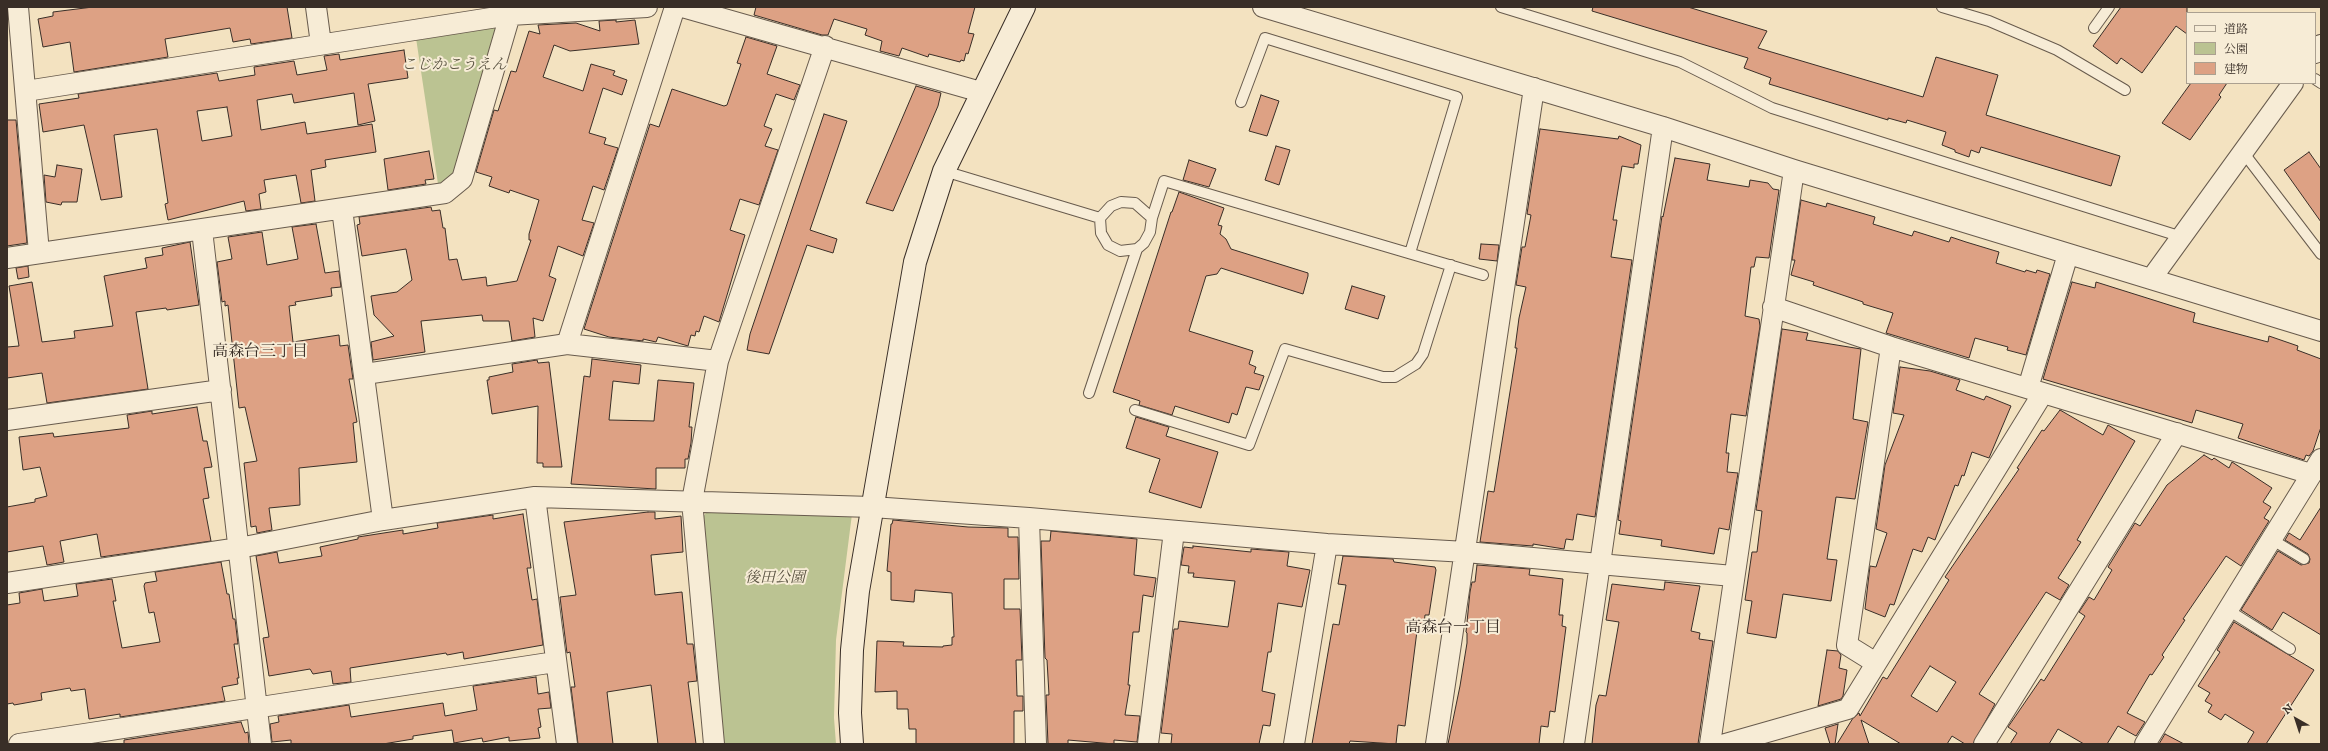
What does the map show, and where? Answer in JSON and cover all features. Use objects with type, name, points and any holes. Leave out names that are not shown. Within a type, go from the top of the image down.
[{"type":"street","points":[[18,7],[38,253]]},
{"type":"street","points":[[316,7],[321,44]]},
{"type":"street","points":[[26,91],[510,15],[647,7]]},
{"type":"street","points":[[567,344],[675,7]]},
{"type":"street","points":[[682,7],[825,46],[981,92]]},
{"type":"street","points":[[852,744],[850,713],[852,650],[858,591],[915,262],[944,171],[981,92],[1024,7]]},
{"type":"street","points":[[1263,7],[1534,88],[1794,170],[2321,332]]},
{"type":"street","points":[[7,258],[445,193],[462,179],[510,15]]},
{"type":"street","points":[[714,744],[692,501],[718,361],[825,46]]},
{"type":"street","points":[[2151,279],[2292,84]]},
{"type":"street","points":[[1436,744],[1466,552],[1534,88]]},
{"type":"street","points":[[1574,744],[1663,128]]},
{"type":"street","points":[[1710,744],[1733,576],[1794,170]]},
{"type":"street","points":[[342,208],[383,520]]},
{"type":"street","points":[[202,230],[261,744]]},
{"type":"street","points":[[1725,744],[1848,709],[2036,390],[2068,254]]},
{"type":"street","points":[[1773,307],[1891,347],[2177,433],[2317,468],[2145,744]]},
{"type":"street","points":[[365,374],[567,344],[718,361]]},
{"type":"street","points":[[1876,663],[1848,645],[1891,347]]},
{"type":"street","points":[[7,420],[221,390]]},
{"type":"street","points":[[1984,744],[2177,433]]},
{"type":"street","points":[[7,583],[239,548],[383,520],[535,497],[872,507],[1029,518],[1327,544],[1466,552],[1733,576]]},
{"type":"street","points":[[535,497],[555,662],[567,744]]},
{"type":"street","points":[[1029,518],[1036,744]]},
{"type":"street","points":[[1148,744],[1174,531]]},
{"type":"street","points":[[1294,744],[1327,544]]},
{"type":"street","points":[[18,744],[555,662]]},
{"type":"lane","points":[[1501,7],[1680,62],[1772,108],[2182,237]]},
{"type":"lane","points":[[1942,7],[1989,21],[2057,50],[2125,90]]},
{"type":"lane","points":[[2094,28],[2109,7]]},
{"type":"lane","points":[[1241,102],[1265,38],[1457,97],[1410,253]]},
{"type":"lane","points":[[2243,152],[2321,254]]},
{"type":"lane","points":[[944,171],[1100,218]]},
{"type":"lane","points":[[1089,393],[1137,249],[1144,243],[1150,232],[1152,218],[1164,181],[1483,275]]},
{"type":"lane","points":[[1137,249],[1120,251],[1108,245],[1101,233],[1100,218],[1111,206],[1121,202],[1135,203],[1152,218]]},
{"type":"lane","points":[[1135,410],[1249,445],[1285,349],[1384,377],[1395,377],[1416,364],[1423,354],[1451,265]]},
{"type":"lane","points":[[2272,539],[2304,559]]},
{"type":"lane","points":[[2228,610],[2290,649]]},
{"type":"green space","name":"こじかこうえん","points":[[492,25],[499,33],[454,177],[446,183],[438,184],[416,38]]},
{"type":"green space","name":"後田公園","points":[[708,510],[852,514],[836,640],[834,718],[836,744],[722,744],[703,517]]},
{"type":"building","points":[[93,7],[287,7],[292,38],[251,44],[250,39],[233,42],[230,28],[165,39],[168,57],[74,72],[70,42],[43,47],[38,19],[53,16],[53,12]]},
{"type":"building","points":[[756,7],[975,7],[968,33],[974,34],[968,54],[966,53],[964,61],[961,60],[960,62],[929,54],[928,57],[902,48],[899,56],[880,51],[882,41],[865,35],[867,29],[834,19],[828,35],[822,35],[754,15]]},
{"type":"building","points":[[1593,7],[1688,7],[1767,31],[1758,48],[1923,97],[1936,57],[1998,75],[1986,115],[2120,156],[2111,186],[1981,147],[1979,153],[1971,150],[1969,157],[1942,145],[1946,132],[1907,120],[1906,123],[1888,118],[1888,120],[1769,84],[1771,78],[1744,68],[1748,58],[1592,11]]},
{"type":"building","points":[[2121,7],[2187,7],[2186,33],[2176,26],[2142,73],[2121,58],[2117,64],[2093,46]]},
{"type":"building","points":[[616,20],[616,22],[635,20],[639,44],[570,51],[554,45],[543,77],[583,91],[591,64],[615,71],[613,75],[627,80],[622,95],[603,88],[589,133],[606,138],[604,144],[618,148],[604,190],[593,186],[582,220],[594,223],[583,256],[558,246],[549,276],[556,279],[543,321],[533,318],[535,337],[512,341],[509,321],[483,321],[482,315],[421,321],[425,352],[373,360],[371,342],[394,336],[374,315],[371,296],[397,292],[412,280],[406,249],[362,256],[357,225],[360,224],[359,217],[431,207],[432,211],[440,210],[443,228],[445,228],[449,260],[457,259],[462,280],[486,277],[487,286],[517,281],[531,240],[529,240],[529,234],[539,200],[510,190],[509,193],[489,186],[492,177],[476,172],[494,110],[498,111],[511,71],[516,72],[529,31],[540,34],[538,25],[576,23],[600,31],[599,21]]},
{"type":"building","points":[[746,37],[777,46],[767,74],[800,85],[794,100],[776,94],[764,126],[772,129],[765,146],[778,150],[759,205],[740,199],[730,230],[745,235],[719,322],[704,316],[699,332],[696,331],[695,336],[691,335],[688,346],[658,337],[656,342],[643,339],[643,341],[609,337],[584,329],[650,124],[659,127],[672,89],[724,106],[727,105],[741,64],[737,63]]},
{"type":"building","points":[[404,50],[408,78],[368,84],[375,121],[358,125],[354,93],[294,103],[292,94],[257,100],[261,130],[305,122],[307,134],[372,124],[376,152],[325,160],[326,167],[311,170],[315,201],[301,203],[296,175],[264,180],[266,192],[259,194],[261,209],[246,211],[244,201],[168,220],[165,204],[168,203],[157,129],[114,135],[122,197],[101,200],[84,125],[43,132],[39,104],[79,98],[78,94],[217,73],[219,81],[255,75],[254,67],[294,61],[297,75],[327,70],[324,56],[339,54],[340,60]],"holes":[[[227,107],[232,136],[202,141],[197,111]]]},
{"type":"building","points":[[2190,84],[2226,84],[2219,95],[2221,97],[2190,140],[2162,123]]},
{"type":"building","points":[[916,86],[941,93],[938,106],[893,211],[866,203]]},
{"type":"building","points":[[1261,95],[1279,101],[1267,136],[1249,131]]},
{"type":"building","points":[[824,114],[847,121],[810,230],[837,239],[833,253],[807,245],[769,354],[747,350],[750,334]]},
{"type":"building","points":[[7,120],[16,120],[27,243],[7,246]]},
{"type":"building","points":[[1540,129],[1618,139],[1619,136],[1641,145],[1638,164],[1634,164],[1634,168],[1622,166],[1613,220],[1617,220],[1611,257],[1632,260],[1595,517],[1577,514],[1573,540],[1566,539],[1564,549],[1533,544],[1533,546],[1480,542],[1488,491],[1494,492],[1517,348],[1515,348],[1519,318],[1526,287],[1516,285],[1522,247],[1525,247],[1531,215],[1527,214]]},
{"type":"building","points":[[1276,146],[1290,150],[1279,185],[1265,180]]},
{"type":"building","points":[[429,151],[434,179],[425,180],[426,184],[388,190],[384,159]]},
{"type":"building","points":[[2309,152],[2321,169],[2321,222],[2284,170]]},
{"type":"building","points":[[1675,158],[1710,164],[1707,180],[1749,187],[1750,180],[1768,183],[1773,189],[1779,190],[1769,258],[1756,257],[1754,267],[1751,267],[1745,316],[1759,319],[1760,326],[1746,416],[1731,414],[1726,453],[1729,453],[1727,472],[1738,473],[1729,530],[1719,528],[1714,554],[1661,546],[1662,540],[1619,534],[1621,521],[1618,520],[1662,216],[1663,217]]},
{"type":"building","points":[[1189,160],[1216,169],[1209,187],[1183,180]]},
{"type":"building","points":[[57,165],[82,169],[77,202],[62,202],[61,205],[46,202],[44,175],[55,177]]},
{"type":"building","points":[[1179,192],[1224,208],[1218,225],[1222,226],[1220,234],[1226,239],[1231,249],[1308,273],[1303,294],[1221,268],[1217,274],[1206,276],[1189,331],[1253,351],[1249,364],[1256,367],[1254,373],[1264,376],[1259,390],[1246,387],[1237,415],[1232,413],[1229,423],[1175,406],[1172,415],[1139,405],[1140,401],[1113,392],[1171,212]]},
{"type":"building","points":[[1801,200],[1826,207],[1827,203],[1875,217],[1873,224],[1912,236],[1914,231],[1949,242],[1951,237],[1999,252],[1996,263],[2025,272],[2026,270],[2036,273],[2037,270],[2050,274],[2026,355],[2007,350],[2008,347],[1975,338],[1969,358],[1886,333],[1893,313],[1863,304],[1863,302],[1813,285],[1814,282],[1791,275],[1795,260],[1792,260]]},
{"type":"building","points":[[316,224],[325,273],[339,271],[341,287],[331,288],[332,296],[295,302],[296,305],[289,306],[293,342],[339,335],[340,346],[348,345],[353,379],[349,379],[357,422],[353,423],[357,462],[299,468],[300,505],[269,508],[272,530],[257,533],[256,526],[251,527],[244,463],[257,461],[245,407],[239,408],[228,305],[225,306],[225,301],[222,302],[217,262],[232,259],[228,237],[262,232],[267,265],[298,259],[292,227]]},
{"type":"building","points":[[190,242],[199,305],[167,310],[166,308],[136,312],[148,389],[47,403],[42,373],[7,378],[7,347],[19,346],[9,286],[32,282],[42,342],[75,338],[74,331],[113,326],[104,276],[147,268],[145,258],[163,255],[162,248]]},
{"type":"building","points":[[1481,244],[1499,245],[1497,261],[1479,259]]},
{"type":"building","points":[[28,266],[29,277],[18,279],[16,268]]},
{"type":"building","points":[[2072,282],[2095,288],[2096,282],[2195,313],[2193,322],[2268,342],[2269,336],[2298,346],[2297,350],[2321,359],[2321,427],[2313,451],[2309,456],[2306,455],[2304,460],[2238,438],[2243,424],[2196,410],[2192,423],[2043,379]]},
{"type":"building","points":[[1352,286],[1385,296],[1378,319],[1345,309]]},
{"type":"building","points":[[1782,329],[1808,333],[1806,340],[1861,349],[1853,419],[1868,422],[1855,499],[1836,497],[1827,559],[1837,560],[1831,601],[1783,594],[1776,638],[1747,633],[1752,601],[1745,600],[1752,552],[1757,552],[1762,511],[1756,510]]},
{"type":"building","points":[[592,359],[641,365],[639,384],[613,381],[609,420],[654,421],[658,380],[694,383],[689,427],[692,427],[691,443],[688,459],[685,459],[685,468],[656,468],[656,489],[571,484],[584,376],[590,377]]},
{"type":"building","points":[[537,360],[538,363],[549,362],[562,467],[543,467],[543,463],[537,463],[538,406],[492,414],[487,380],[489,380],[489,377],[513,372],[512,364]]},
{"type":"building","points":[[1900,367],[1930,371],[1960,380],[1956,390],[1984,400],[1986,396],[2011,406],[1989,458],[1972,452],[1964,476],[1962,475],[1958,486],[1955,485],[1935,540],[1928,537],[1922,552],[1913,549],[1894,605],[1890,604],[1885,617],[1865,609],[1870,566],[1876,567],[1887,533],[1876,529],[1885,465],[1904,415],[1893,413]]},
{"type":"building","points":[[197,407],[203,441],[207,441],[212,467],[204,468],[209,498],[203,499],[211,541],[101,557],[97,534],[60,541],[64,562],[47,565],[43,546],[7,552],[7,507],[35,502],[35,499],[47,496],[40,467],[23,470],[19,437],[53,433],[54,437],[129,428],[127,415],[152,411],[152,414]]},
{"type":"building","points":[[2060,410],[2103,435],[2108,425],[2135,441],[2077,540],[2081,542],[2058,578],[2069,585],[2060,600],[2046,592],[1979,694],[1995,704],[1973,744],[1965,744],[1952,736],[1947,744],[1901,744],[1861,720],[1869,744],[1837,744],[1853,718],[1859,713],[1860,716],[1883,677],[1887,679],[1949,580],[1945,577],[2019,469],[2017,468],[2042,430],[2044,431]],"holes":[[[1930,666],[1956,682],[1937,712],[1911,696]]]},
{"type":"building","points":[[1136,417],[1169,427],[1166,436],[1218,452],[1201,508],[1149,492],[1160,459],[1126,448]]},
{"type":"building","points":[[2204,455],[2212,460],[2214,458],[2229,468],[2232,462],[2272,488],[2263,502],[2271,507],[2264,518],[2269,521],[2241,566],[2226,556],[2183,619],[2185,620],[2162,655],[2164,657],[2152,675],[2150,674],[2127,713],[2145,722],[2136,736],[2118,726],[2107,744],[2084,744],[2058,729],[2049,744],[2010,744],[2017,733],[2008,727],[2041,679],[2044,681],[2085,616],[2079,612],[2089,597],[2094,600],[2112,570],[2108,567],[2135,523],[2140,526],[2167,485]]},
{"type":"building","points":[[2321,507],[2321,635],[2283,612],[2272,630],[2241,610],[2278,551],[2301,565],[2309,563],[2310,559],[2308,554],[2285,540],[2289,533],[2300,540]]},
{"type":"building","points":[[655,512],[655,519],[681,516],[683,552],[651,555],[655,595],[682,592],[687,644],[693,644],[697,681],[688,682],[696,744],[658,744],[651,685],[607,692],[613,744],[578,744],[571,687],[575,687],[570,652],[567,653],[560,597],[576,595],[564,522]]},
{"type":"building","points":[[523,514],[531,568],[527,568],[532,600],[537,599],[543,645],[464,659],[463,652],[447,655],[446,653],[350,668],[351,682],[333,684],[331,671],[313,674],[310,669],[269,676],[263,638],[269,637],[256,556],[277,552],[279,563],[322,556],[320,547],[358,539],[358,537],[403,530],[403,534],[438,528],[437,523],[493,515],[493,519]]},
{"type":"building","points":[[893,520],[968,527],[1008,528],[1008,537],[1018,537],[1019,579],[1004,579],[1004,609],[1020,609],[1022,660],[1016,660],[1017,696],[1023,696],[1023,711],[1014,711],[1014,744],[916,744],[916,729],[909,729],[908,709],[897,709],[897,691],[875,692],[877,641],[904,642],[903,646],[943,647],[952,645],[952,637],[954,637],[952,593],[915,590],[914,602],[891,600],[891,572],[887,571],[891,524]]},
{"type":"building","points":[[1051,531],[1137,539],[1134,575],[1156,578],[1153,597],[1143,595],[1139,632],[1133,632],[1128,685],[1130,685],[1125,715],[1140,716],[1137,742],[1114,740],[1114,744],[1068,740],[1068,744],[1048,744],[1046,695],[1049,695],[1047,660],[1045,658],[1041,541],[1050,541]]},
{"type":"building","points":[[1193,546],[1251,552],[1251,549],[1289,552],[1287,566],[1310,570],[1302,607],[1278,603],[1271,652],[1268,652],[1262,691],[1275,694],[1270,726],[1263,725],[1259,744],[1171,744],[1172,734],[1161,733],[1174,629],[1178,629],[1179,621],[1228,627],[1235,581],[1193,577],[1194,573],[1188,573],[1189,566],[1181,565],[1184,547],[1193,548]]},
{"type":"building","points":[[1343,556],[1393,559],[1394,562],[1435,567],[1436,570],[1429,615],[1425,615],[1424,624],[1418,623],[1405,726],[1398,725],[1396,744],[1350,741],[1349,744],[1312,744],[1333,624],[1339,625],[1346,585],[1338,584]]},
{"type":"building","points":[[221,562],[227,594],[229,594],[233,619],[235,619],[238,644],[234,644],[239,678],[237,678],[238,684],[222,687],[225,701],[120,717],[120,714],[89,719],[85,689],[71,691],[70,688],[41,693],[42,700],[14,705],[13,703],[7,704],[7,605],[20,603],[19,593],[42,589],[44,601],[78,596],[76,584],[112,579],[116,601],[113,601],[122,648],[160,642],[154,612],[149,613],[144,586],[145,583],[157,581],[155,572]]},
{"type":"building","points":[[1477,565],[1530,569],[1529,575],[1563,579],[1559,615],[1563,615],[1562,626],[1566,627],[1555,712],[1550,711],[1548,727],[1541,726],[1539,744],[1448,744],[1467,643],[1466,632],[1470,592],[1472,582],[1475,582]]},
{"type":"building","points":[[1665,582],[1700,586],[1691,631],[1700,633],[1699,639],[1713,641],[1698,744],[1592,744],[1596,705],[1599,695],[1606,696],[1619,622],[1606,620],[1612,584],[1664,590]]},
{"type":"building","points":[[2234,622],[2314,670],[2266,744],[2247,744],[2254,732],[2225,714],[2221,720],[2208,712],[2212,705],[2205,701],[2210,693],[2198,686],[2220,652],[2217,650]]},
{"type":"building","points":[[1827,650],[1838,651],[1841,655],[1839,668],[1847,670],[1843,696],[1841,699],[1818,706]]},
{"type":"building","points":[[536,677],[538,694],[549,692],[551,708],[538,709],[541,727],[538,728],[540,738],[509,741],[509,737],[483,742],[482,738],[454,743],[452,730],[413,736],[413,739],[383,744],[291,744],[291,740],[272,742],[270,724],[279,722],[278,716],[349,705],[351,717],[443,703],[445,716],[477,710],[473,686]]},
{"type":"building","points":[[241,722],[245,733],[248,732],[249,744],[124,744],[124,740]]},
{"type":"building","points":[[1838,724],[1835,744],[1830,744],[1825,728]]},
{"type":"building","points":[[2165,734],[2184,744],[2159,744]]},
{"type":"district","name":"高森台三丁目","points":[[260,353]]},
{"type":"district","name":"高森台一丁目","points":[[1453,629]]}]
